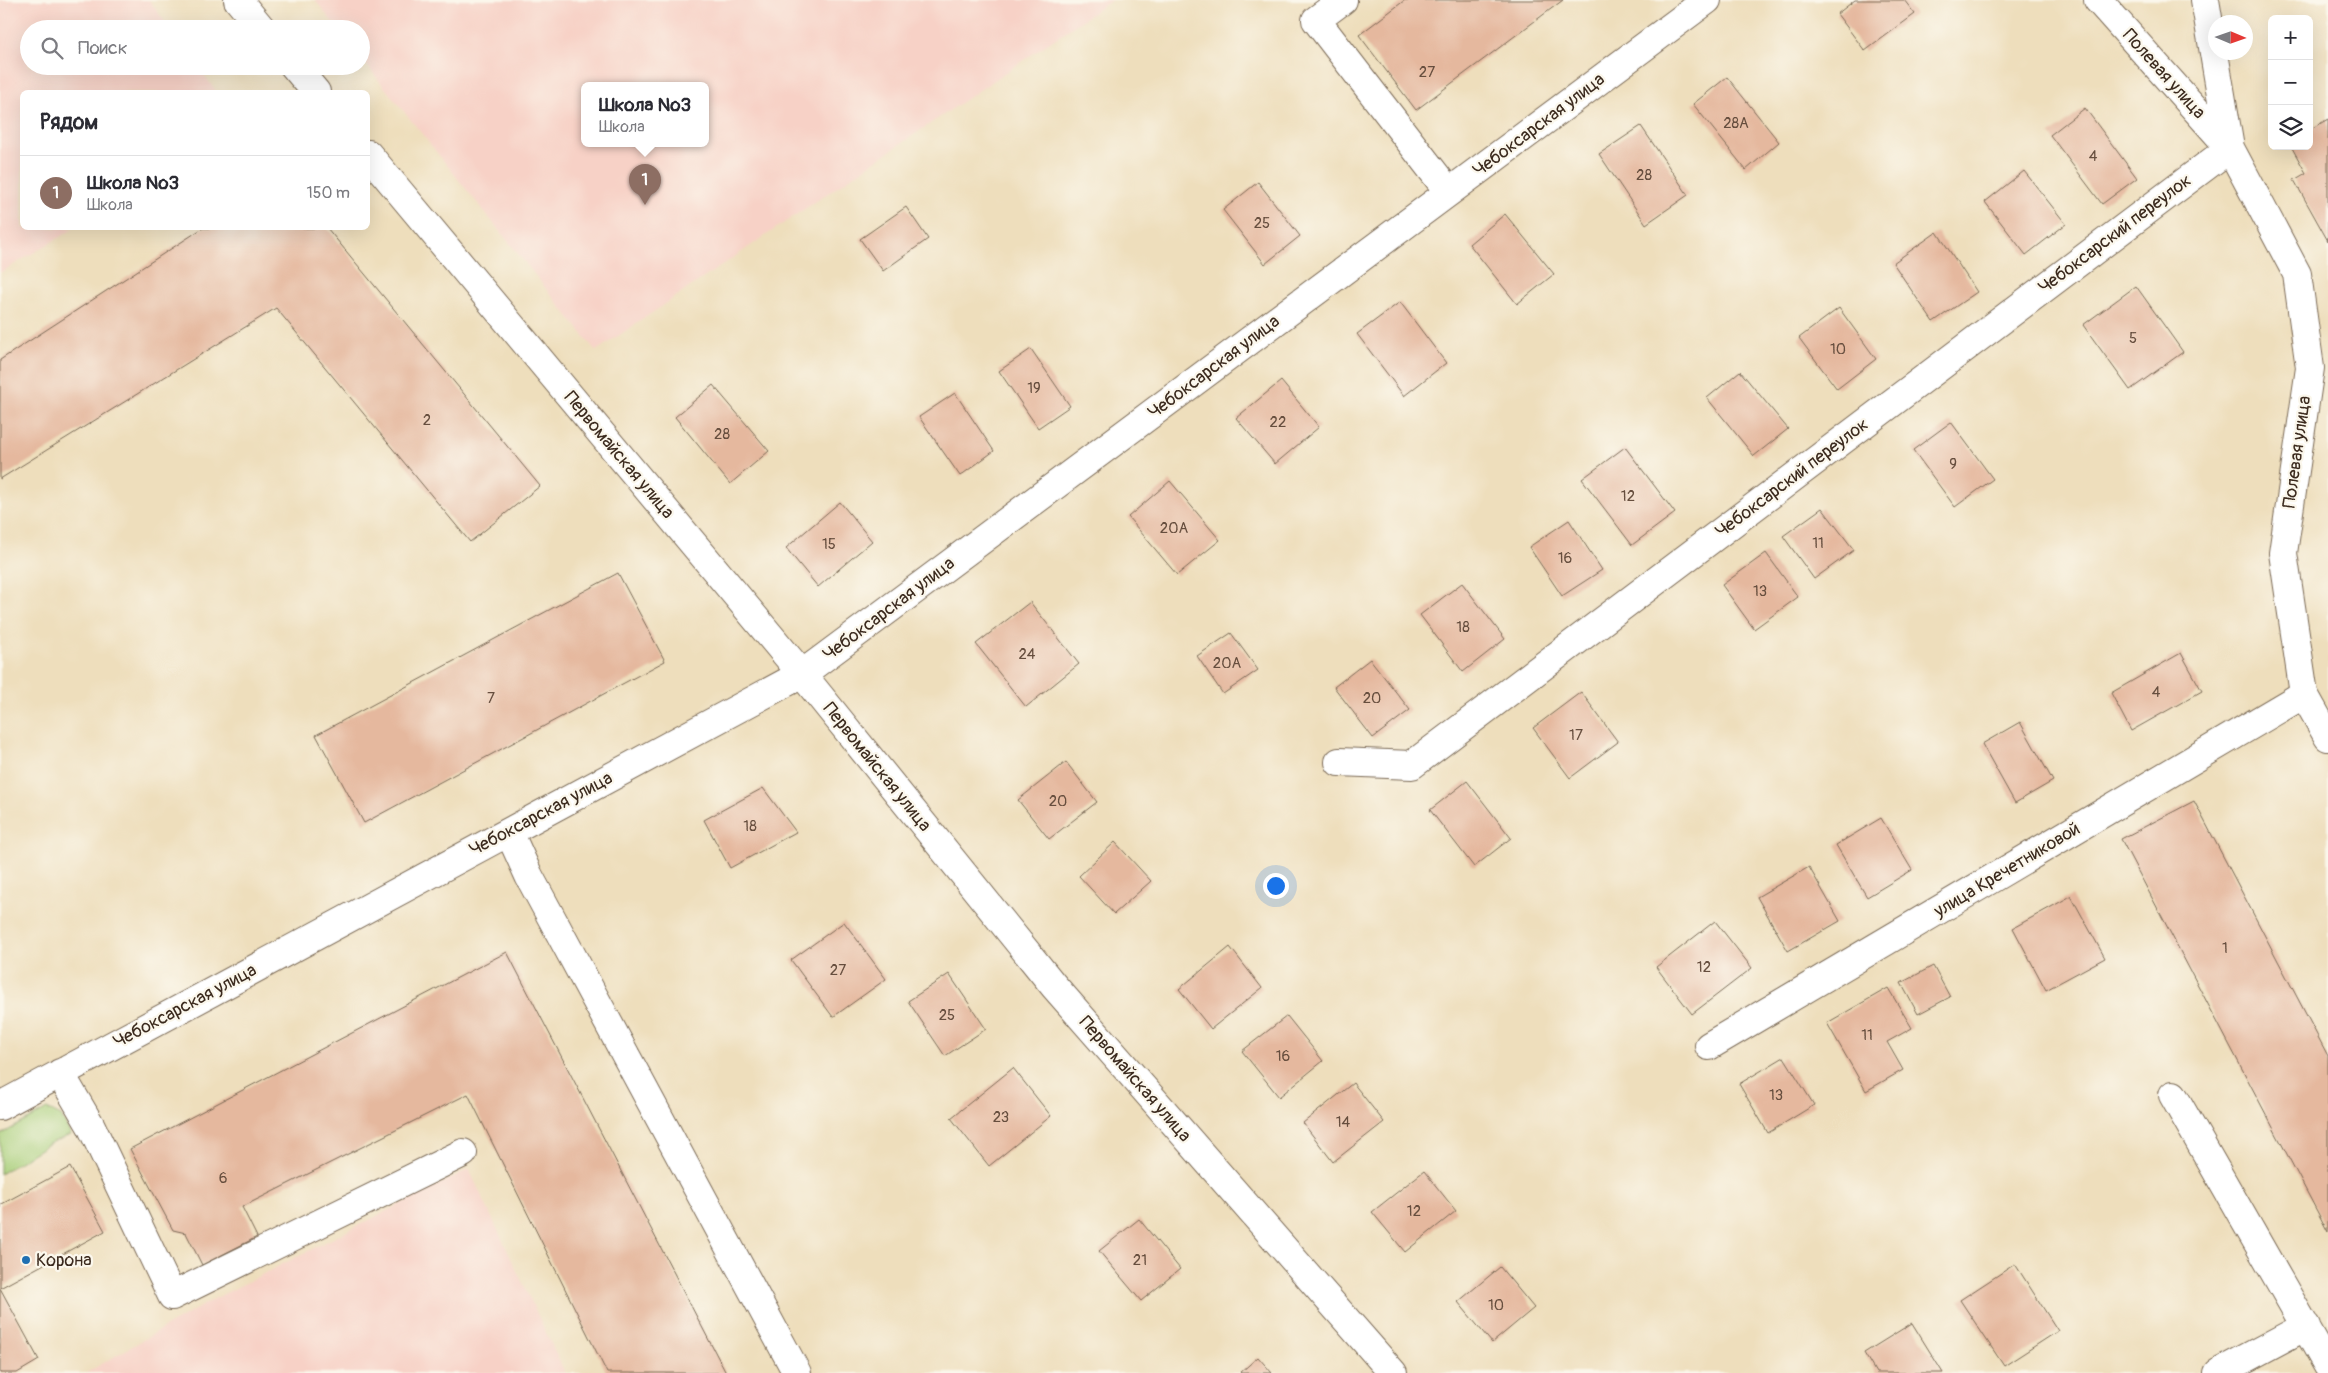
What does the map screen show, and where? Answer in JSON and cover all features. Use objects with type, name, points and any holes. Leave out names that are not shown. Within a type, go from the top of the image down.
[{"type":"street","points":[[238,0],[255,20]]},
{"type":"street","points":[[1343,0],[1316,20],[1449,192]]},
{"type":"street","name":"Чебоксарская улица","points":[[0,1106],[802,674],[1707,0]]},
{"type":"street","name":"Полевая улица","points":[[2098,0],[2230,148],[2296,274],[2308,358],[2308,378],[2282,553],[2304,694],[2328,737]]},
{"type":"street","name":"Полевая улица","points":[[2206,0],[2230,148]]},
{"type":"street","points":[[302,75],[314,90]]},
{"type":"street","name":"Чебоксарский переулок","points":[[1339,762],[1412,765],[2230,148]]},
{"type":"street","name":"Первомайская улица","points":[[370,156],[802,674],[1054,986],[1393,1373]]},
{"type":"street","name":"улица Кречетниковой","points":[[1709,1046],[2304,694]]},
{"type":"street","points":[[509,832],[529,876],[797,1373]]},
{"type":"street","points":[[60,1073],[91,1126],[172,1296],[463,1153]]},
{"type":"street","points":[[2173,1095],[2328,1366]]},
{"type":"street","points":[[2218,1373],[2306,1326]]},
{"type":"shaded area","points":[[0,0],[149,0],[163,20],[20,20],[20,75],[204,75],[215,90],[20,90],[20,230],[72,230],[0,273]]},
{"type":"shaded area","points":[[315,0],[1112,0],[596,351],[370,69],[370,20],[331,20]]},
{"type":"shaded area","points":[[469,1169],[565,1373],[86,1373],[212,1300]]},
{"type":"green space","points":[[47,1109],[61,1116],[71,1135],[50,1143],[0,1174],[0,1135]]},
{"type":"building","points":[[1405,0],[1563,0],[1416,110],[1359,35]]},
{"type":"building","points":[[1855,0],[1904,0],[1915,14],[1865,51],[1837,14]]},
{"type":"building","points":[[1727,77],[1779,142],[1746,170],[1693,104]]},
{"type":"building","points":[[2085,108],[2137,178],[2102,204],[2050,135]]},
{"type":"building","points":[[2328,119],[2328,241],[2294,180],[2306,173],[2293,150],[2313,150],[2313,128]]},
{"type":"building","points":[[1641,126],[1688,195],[1646,224],[1599,154]]},
{"type":"building","points":[[2024,171],[2066,224],[2026,255],[1985,202]]},
{"type":"building","points":[[1258,182],[1300,236],[1265,264],[1223,210]]},
{"type":"building","points":[[906,207],[928,239],[883,271],[860,239]]},
{"type":"building","points":[[1505,214],[1554,274],[1517,304],[1469,244]]},
{"type":"building","points":[[200,230],[329,230],[540,486],[470,542],[276,308],[0,479],[0,360]]},
{"type":"building","points":[[1937,232],[1977,292],[1933,322],[1893,263]]},
{"type":"building","points":[[2136,286],[2183,352],[2130,390],[2083,325]]},
{"type":"building","points":[[1400,302],[1446,363],[1404,396],[1357,334]]},
{"type":"building","points":[[1839,308],[1876,359],[1837,389],[1799,338]]},
{"type":"building","points":[[1031,349],[1070,406],[1038,428],[999,371]]},
{"type":"building","points":[[1740,371],[1788,429],[1754,456],[1707,398]]},
{"type":"building","points":[[1281,381],[1319,427],[1275,464],[1236,418]]},
{"type":"building","points":[[713,385],[769,451],[730,484],[675,417]]},
{"type":"building","points":[[955,393],[994,451],[960,476],[919,417]]},
{"type":"building","points":[[1951,422],[1993,479],[1955,507],[1913,450]]},
{"type":"building","points":[[1625,447],[1675,513],[1632,545],[1582,479]]},
{"type":"building","points":[[1170,481],[1220,540],[1177,575],[1128,517]]},
{"type":"building","points":[[840,502],[872,541],[818,587],[786,548]]},
{"type":"building","points":[[1822,508],[1854,550],[1814,579],[1783,536]]},
{"type":"building","points":[[1569,520],[1602,570],[1562,596],[1529,547]]},
{"type":"building","points":[[1766,553],[1798,597],[1754,629],[1722,585]]},
{"type":"building","points":[[618,573],[665,661],[364,823],[316,735]]},
{"type":"building","points":[[1462,583],[1505,639],[1463,672],[1420,615]]},
{"type":"building","points":[[1030,602],[1079,664],[1026,707],[976,644]]},
{"type":"building","points":[[1231,633],[1258,670],[1223,694],[1197,656]]},
{"type":"building","points":[[2181,653],[2202,691],[2131,731],[2111,693]]},
{"type":"building","points":[[1370,659],[1410,710],[1373,738],[1334,687]]},
{"type":"building","points":[[1581,692],[1618,742],[1570,778],[1533,728]]},
{"type":"building","points":[[2020,722],[2053,781],[2015,803],[1982,744]]},
{"type":"building","points":[[1066,762],[1097,802],[1049,839],[1018,800]]},
{"type":"building","points":[[1467,781],[1511,838],[1474,867],[1430,810]]},
{"type":"building","points":[[763,788],[796,832],[730,868],[704,820]]},
{"type":"building","points":[[2194,801],[2328,1056],[2328,1232],[2121,839]]},
{"type":"building","points":[[1881,818],[1912,870],[1867,897],[1836,845]]},
{"type":"building","points":[[1115,842],[1151,881],[1114,914],[1079,876]]},
{"type":"building","points":[[1809,867],[1840,921],[1788,951],[1757,897]]},
{"type":"building","points":[[2071,896],[2105,958],[2046,990],[2013,928]]},
{"type":"building","points":[[1715,921],[1752,968],[1692,1014],[1656,967]]},
{"type":"building","points":[[844,922],[886,979],[833,1017],[791,960]]},
{"type":"building","points":[[1230,947],[1262,988],[1211,1029],[1179,989]]},
{"type":"building","points":[[507,952],[726,1373],[607,1373],[468,1094],[242,1207],[257,1237],[202,1265],[186,1233],[173,1230],[130,1149]]},
{"type":"building","points":[[1933,966],[1950,997],[1918,1014],[1901,983]]},
{"type":"building","points":[[949,974],[986,1029],[945,1056],[908,1001]]},
{"type":"building","points":[[1888,988],[1912,1028],[1887,1042],[1903,1070],[1866,1091],[1827,1023]]},
{"type":"building","points":[[1287,1016],[1323,1061],[1279,1097],[1242,1051]]},
{"type":"building","points":[[1784,1057],[1814,1105],[1768,1133],[1739,1084]]},
{"type":"building","points":[[1013,1068],[1051,1116],[989,1166],[951,1118]]},
{"type":"building","points":[[1353,1083],[1384,1122],[1333,1162],[1303,1123]]},
{"type":"building","name":"Корона","points":[[70,1167],[105,1231],[0,1288],[0,1205]]},
{"type":"building","points":[[1424,1171],[1456,1211],[1405,1252],[1372,1212]]},
{"type":"building","points":[[1139,1219],[1180,1269],[1141,1301],[1099,1251]]},
{"type":"building","points":[[2015,1264],[2058,1331],[2004,1366],[1960,1300]]},
{"type":"building","points":[[1500,1267],[1534,1308],[1492,1343],[1458,1302]]},
{"type":"building","points":[[0,1288],[39,1360],[17,1373],[0,1373]]},
{"type":"building","points":[[1912,1323],[1943,1373],[1876,1373],[1864,1353]]},
{"type":"building","points":[[1258,1357],[1272,1373],[1240,1373]]},
{"type":"place","name":"Школа №3","points":[[645,205]]},
{"type":"place","name":"Корона","points":[[26,1260]]}]
